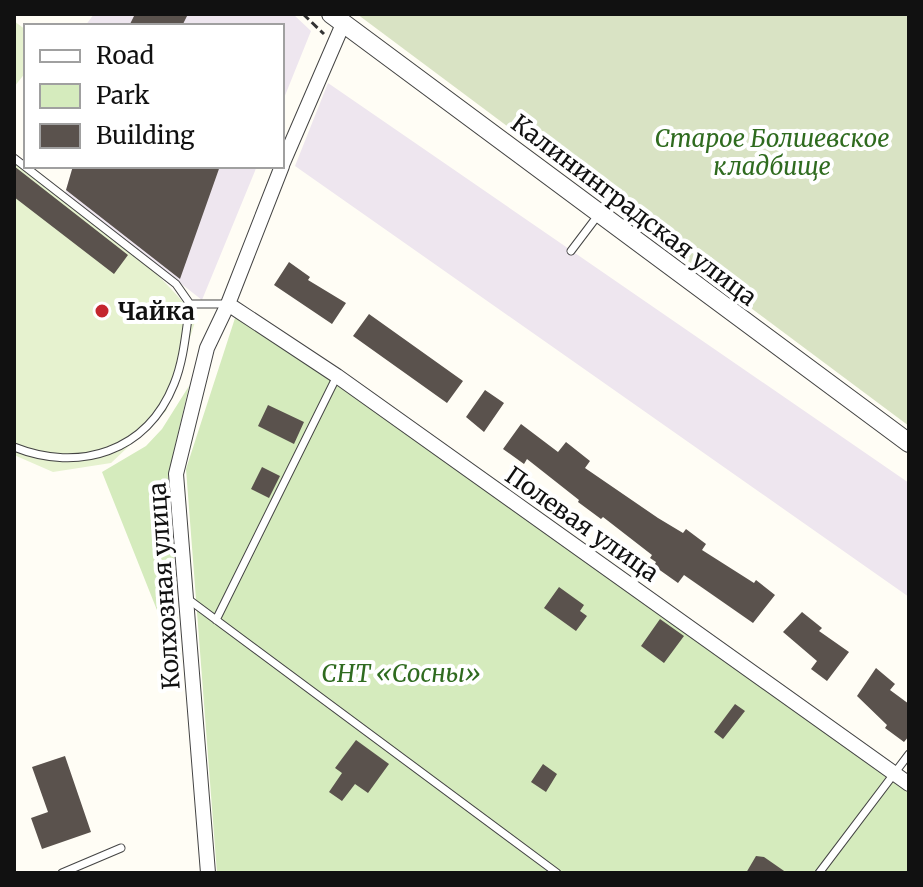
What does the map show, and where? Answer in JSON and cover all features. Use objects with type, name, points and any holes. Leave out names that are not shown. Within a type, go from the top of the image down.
[{"type":"street","name":"Колхозная улица","points":[[284,161],[333,42],[337,19]]},
{"type":"street","name":"Калининградская улица","points":[[337,19],[599,214],[625,224],[909,443]]},
{"type":"street","name":"Колхозная улица","points":[[208,873],[176,474],[207,348],[228,304],[281,168]]},
{"type":"street","name":"Полевая улица","points":[[228,304],[337,376],[909,784]]},
{"type":"lane","points":[[14,447],[32,455],[53,458],[94,456],[122,444],[147,426],[175,384],[190,304],[176,284],[27,168]]},
{"type":"lane","points":[[571,251],[599,214]]},
{"type":"lane","points":[[190,304],[228,304]]},
{"type":"lane","points":[[216,620],[337,376]]},
{"type":"lane","points":[[188,599],[557,873]]},
{"type":"lane","points":[[819,873],[909,754]]},
{"type":"lane","points":[[62,873],[121,848]]},
{"type":"path","points":[[303,14],[333,42]]},
{"type":"shaded area","points":[[94,14],[293,14],[311,31],[284,98],[284,24],[86,24]]},
{"type":"shaded area","points":[[328,83],[909,483],[909,597],[295,166]]},
{"type":"shaded area","points":[[72,168],[256,168],[202,300],[65,193]]},
{"type":"green space","name":"Старое Болшевское кладбище","points":[[357,14],[909,14],[909,426]]},
{"type":"green space","points":[[14,21],[24,28],[24,74],[14,87]]},
{"type":"green space","name":"Чайка","points":[[14,159],[135,255],[179,297],[196,319],[166,411],[111,463],[53,472],[14,455]]},
{"type":"green space","name":"СНТ «Сосны»","points":[[236,315],[386,415],[909,793],[909,873],[217,873],[186,469]]},
{"type":"green space","points":[[189,386],[168,476],[182,673],[102,472],[146,446],[162,429]]},
{"type":"building","points":[[135,14],[188,14],[183,24],[130,24]]},
{"type":"building","points":[[14,166],[128,255],[114,274],[14,197]]},
{"type":"building","points":[[72,168],[219,168],[180,279],[66,190]]},
{"type":"building","points":[[289,262],[310,277],[308,280],[346,303],[332,324],[274,285]]},
{"type":"building","points":[[369,314],[463,381],[447,403],[353,336]]},
{"type":"building","points":[[485,390],[504,403],[484,432],[466,417]]},
{"type":"building","points":[[268,405],[304,422],[294,444],[258,426]]},
{"type":"building","points":[[521,424],[558,452],[566,442],[590,461],[585,468],[658,518],[683,533],[686,529],[706,544],[702,550],[754,583],[756,580],[775,595],[753,623],[684,575],[678,583],[654,566],[656,562],[650,558],[652,555],[603,517],[601,519],[578,502],[527,459],[524,464],[503,449]]},
{"type":"building","points":[[262,467],[280,476],[269,498],[251,489]]},
{"type":"building","points":[[559,587],[584,605],[580,611],[587,616],[576,631],[544,608]]},
{"type":"building","points":[[802,612],[822,628],[819,631],[849,652],[827,681],[811,669],[817,661],[783,632]]},
{"type":"building","points":[[660,619],[684,636],[664,663],[641,646]]},
{"type":"building","points":[[876,668],[895,684],[890,690],[909,704],[909,736],[904,742],[885,728],[887,725],[857,696]]},
{"type":"building","points":[[735,704],[745,711],[723,739],[714,732]]},
{"type":"building","points":[[356,740],[389,764],[368,793],[355,784],[342,801],[329,792],[342,773],[335,768]]},
{"type":"building","points":[[65,756],[91,832],[42,849],[31,818],[48,812],[32,767]]},
{"type":"building","points":[[543,764],[557,774],[546,792],[531,782]]},
{"type":"building","points":[[756,856],[764,857],[787,873],[746,873]]},
{"type":"place","name":"Чайка","points":[[102,311]]}]
